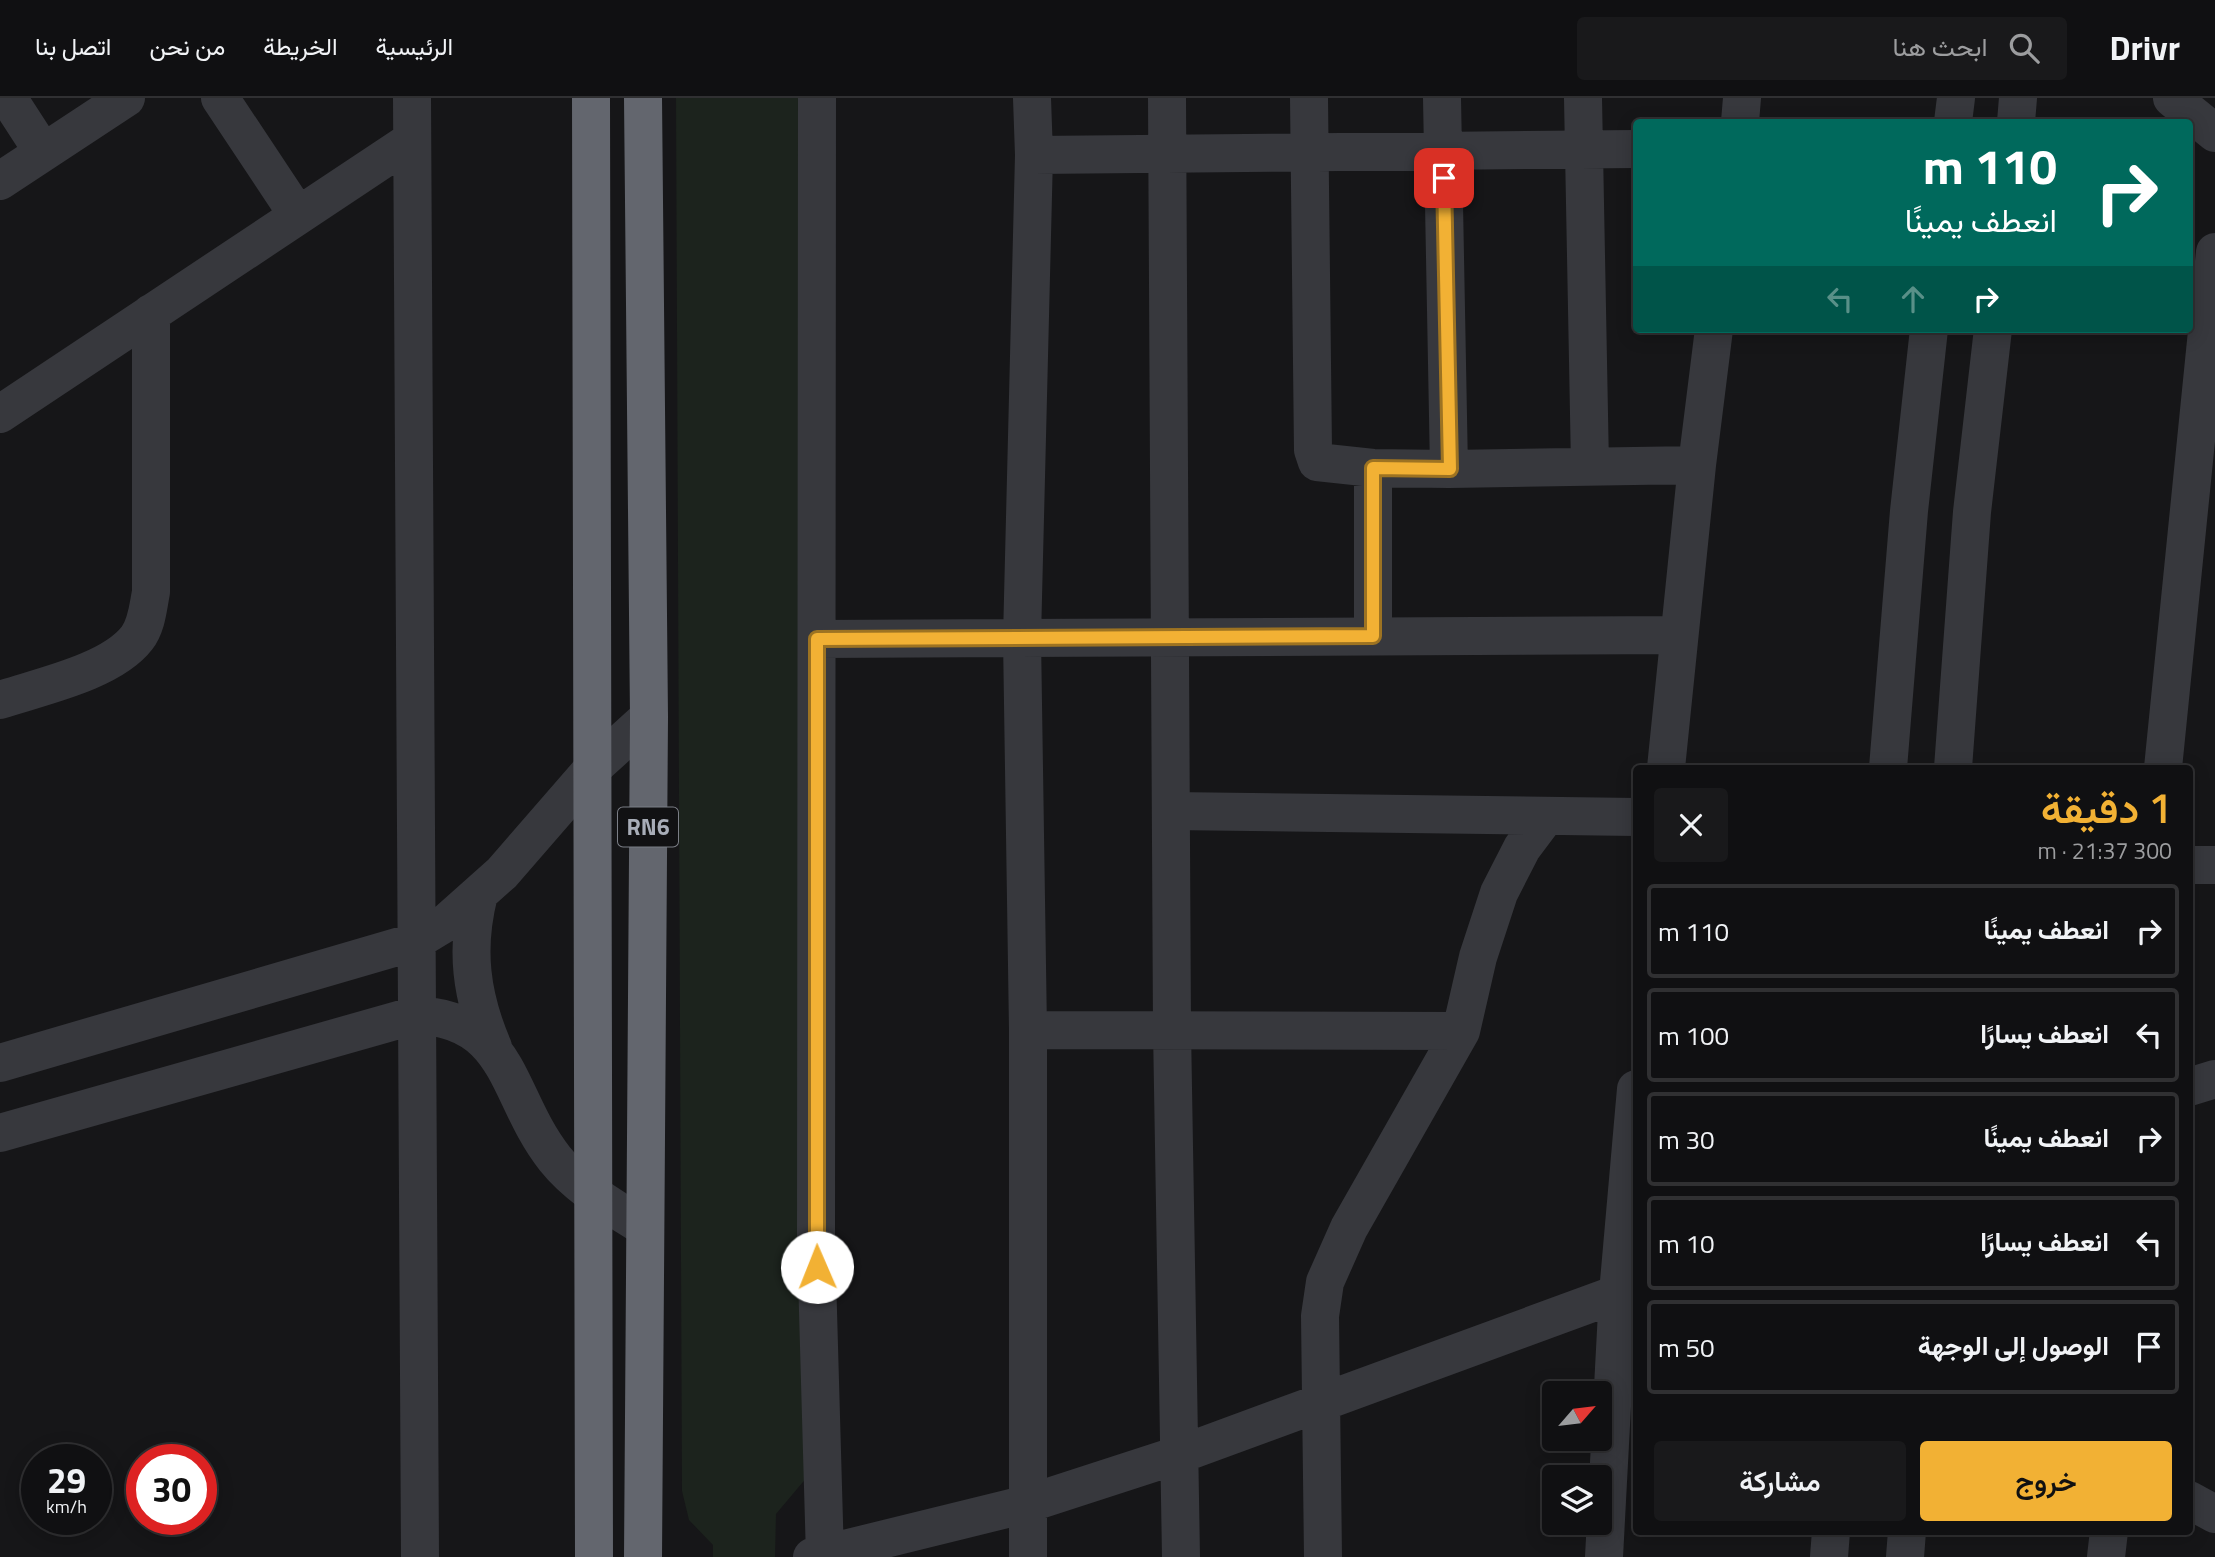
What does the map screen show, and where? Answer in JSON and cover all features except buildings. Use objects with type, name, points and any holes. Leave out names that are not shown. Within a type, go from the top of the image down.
[{"type":"highway","name":"RN6","points":[[591,98],[594,1557]]},
{"type":"highway","name":"RN6","points":[[643,98],[649,717],[643,1557]]},
{"type":"street","points":[[8,98],[43,152]]},
{"type":"street","points":[[0,181],[126,98]]},
{"type":"street","points":[[220,98],[297,214]]},
{"type":"street","points":[[412,98],[414,942],[420,1557]]},
{"type":"street","points":[[817,98],[816,1241],[821,1556],[1027,1504],[1181,1454],[1627,1290]]},
{"type":"street","points":[[1028,1557],[1028,1030],[1022,638],[1034,155],[1032,98]]},
{"type":"street","points":[[1167,98],[1172,1029],[1181,1557]]},
{"type":"street","points":[[1309,98],[1312,450],[1317,463],[1373,468],[1450,469],[1697,465]]},
{"type":"street","points":[[1442,98],[1450,469]]},
{"type":"street","points":[[1583,98],[1590,466]]},
{"type":"street","points":[[1740,119],[1742,98]]},
{"type":"street","points":[[1953,119],[1956,98]]},
{"type":"street","points":[[2015,119],[2018,98]]},
{"type":"street","points":[[2172,98],[2215,133]]},
{"type":"street","points":[[0,414],[412,140]]},
{"type":"street","points":[[1034,155],[1633,149]]},
{"type":"street","points":[[2163,765],[2215,252]]},
{"type":"street","points":[[0,700],[84,672],[113,658],[137,639],[146,619],[151,592],[150,313]]},
{"type":"street","points":[[1666,765],[1714,333]]},
{"type":"street","points":[[1888,765],[1909,511],[1929,333]]},
{"type":"street","points":[[1953,765],[1972,512],[1993,333]]},
{"type":"street","points":[[1373,468],[1373,636]]},
{"type":"street","points":[[817,639],[1679,635]]},
{"type":"street","points":[[0,1062],[414,942],[447,922],[502,873],[594,767],[649,717]]},
{"type":"street","points":[[1171,811],[1633,817]]},
{"type":"street","points":[[1323,1557],[1320,1316],[1325,1282],[1349,1228],[1461,1031],[1478,957],[1499,893],[1522,848],[1546,816]]},
{"type":"street","points":[[2193,864],[2215,864]]},
{"type":"street","points":[[479,894],[471,935],[470,964],[474,992],[493,1047],[528,1119],[556,1160],[593,1195],[645,1227]]},
{"type":"street","points":[[0,1133],[416,1015],[444,1016],[471,1028],[493,1047]]},
{"type":"street","points":[[1028,1030],[1461,1031]]},
{"type":"street","points":[[2193,1086],[2215,1079]]},
{"type":"street","points":[[1604,1557],[1627,1290],[1633,1156]]},
{"type":"street","points":[[2193,1502],[2215,1514]]},
{"type":"street","points":[[1829,1557],[1831,1535]]},
{"type":"street","points":[[1905,1557],[1907,1535]]},
{"type":"street","points":[[2106,1557],[2109,1535]]},
{"type":"shaded area","points":[[676,98],[806,98],[808,1476],[776,1514],[775,1557],[713,1557],[713,1545],[689,1520],[682,1491]]},
{"type":"route","points":[[817,1267],[817,639],[1373,636],[1373,468],[1450,469],[1444,178]]}]
